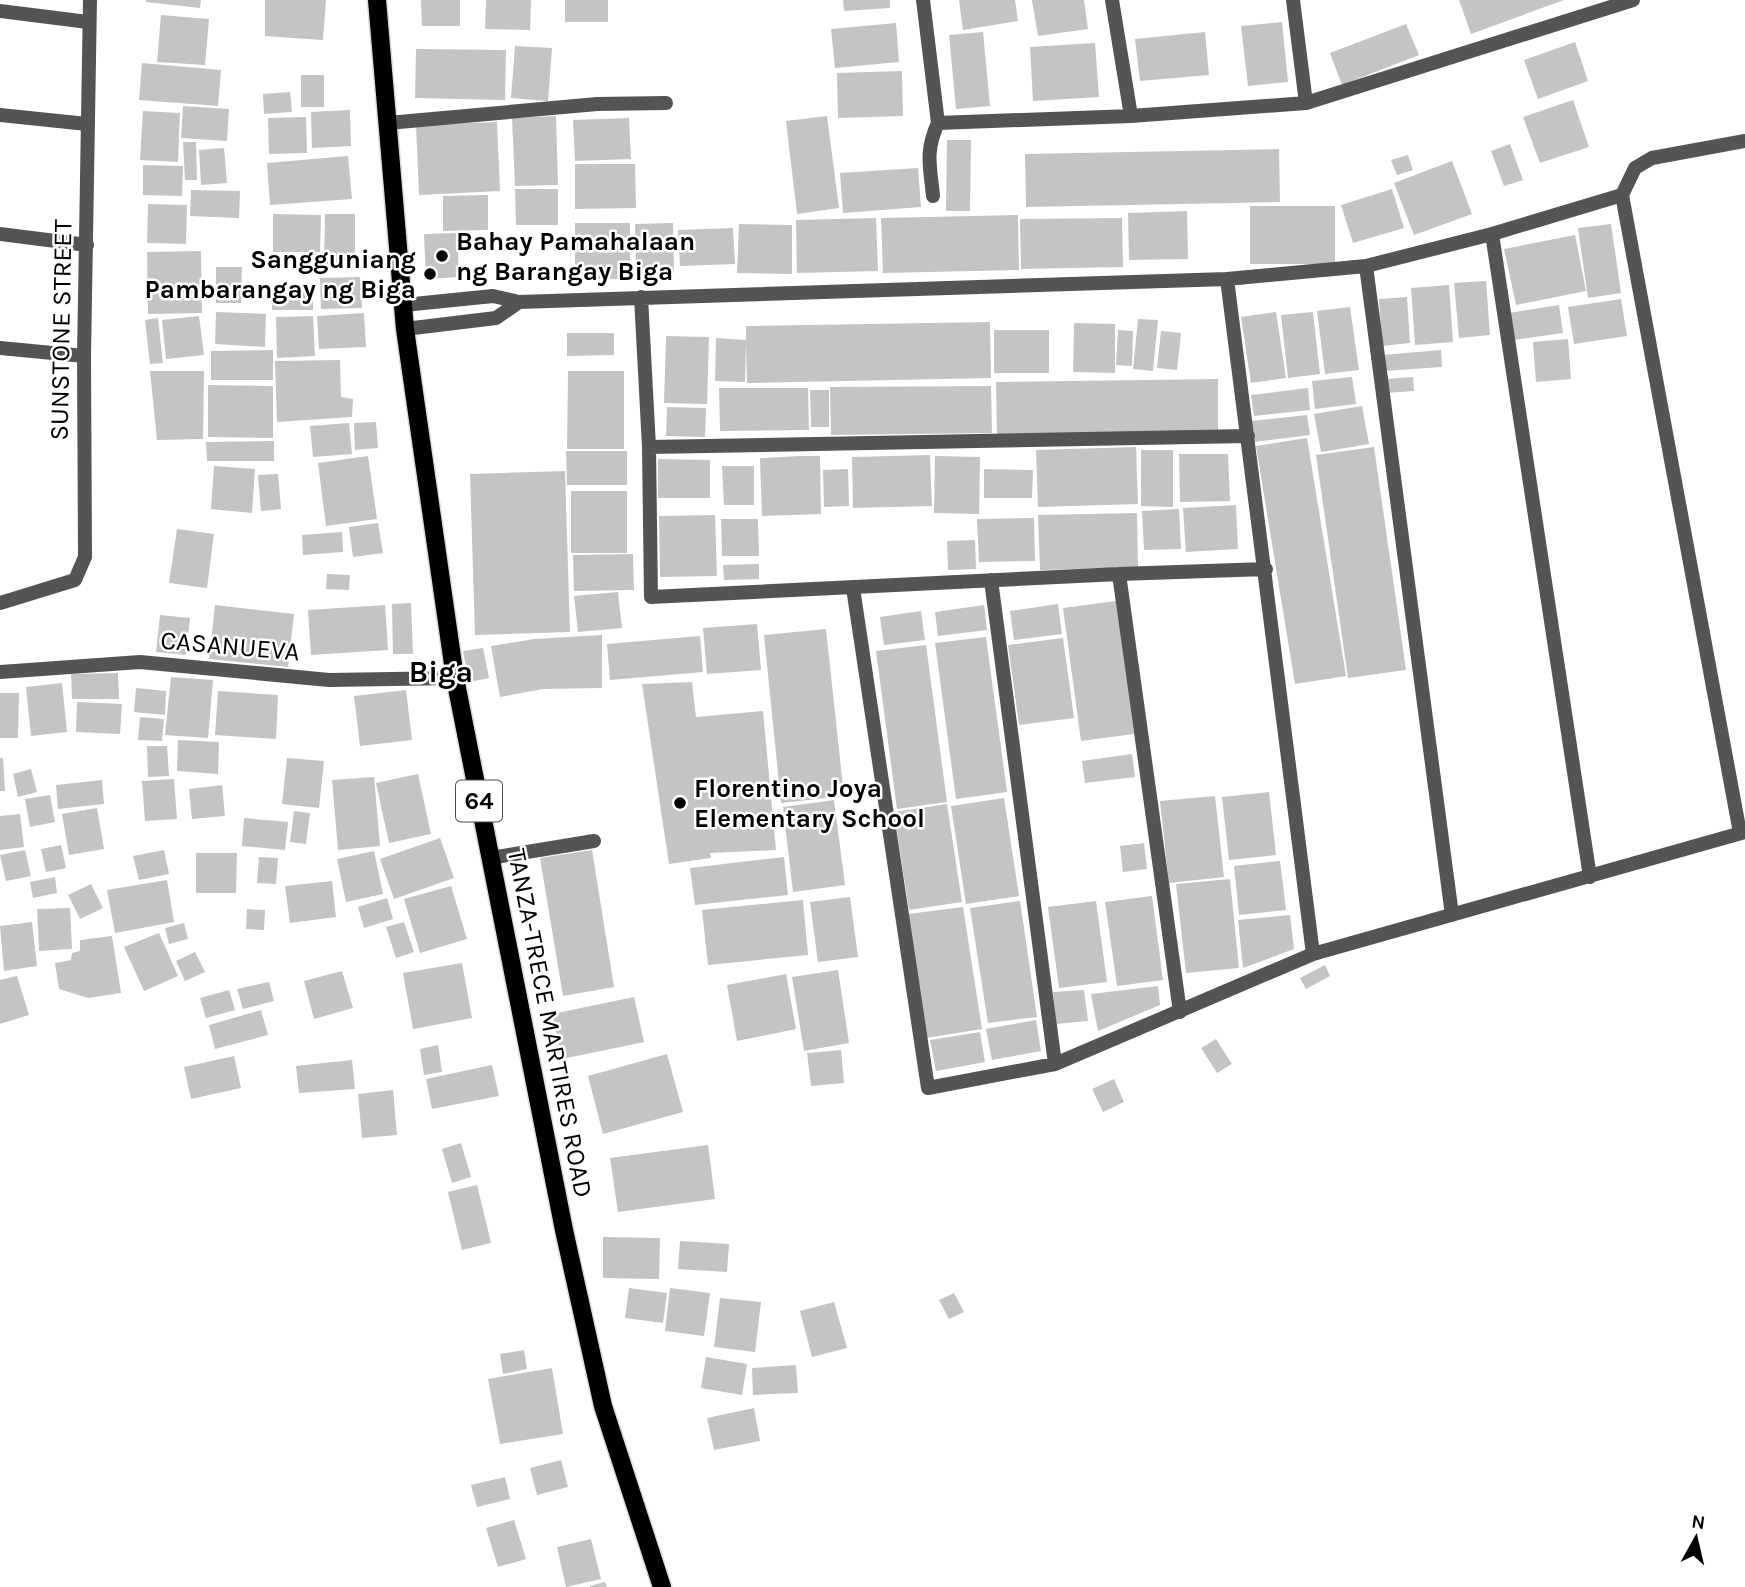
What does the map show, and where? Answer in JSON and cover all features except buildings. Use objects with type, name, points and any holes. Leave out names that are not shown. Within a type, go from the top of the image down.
[{"type":"main road","name":"TANZA-TRECE MARTIRES ROAD","points":[[377,0],[405,329],[455,678],[564,1230],[603,1406],[662,1587]]},
{"type":"street","name":"SUNSTONE STREET","points":[[0,603],[75,580],[85,557],[84,356],[90,0]]},
{"type":"street","points":[[923,0],[938,123],[929,143],[933,196]]},
{"type":"street","points":[[1112,0],[1131,116]]},
{"type":"street","points":[[1293,0],[1306,103]]},
{"type":"street","points":[[938,123],[1131,116],[1306,103],[1633,0]]},
{"type":"street","points":[[0,11],[88,22]]},
{"type":"street","points":[[388,123],[597,104],[666,103]]},
{"type":"street","points":[[0,115],[88,124]]},
{"type":"street","points":[[853,588],[928,1088],[1055,1064],[1313,954],[1742,832],[1622,195],[1635,168],[1653,158],[1745,141]]},
{"type":"street","points":[[404,305],[493,296],[519,302],[1227,279],[1366,266],[1492,234],[1622,195]]},
{"type":"street","points":[[0,234],[87,245]]},
{"type":"street","points":[[1492,234],[1590,877]]},
{"type":"street","points":[[1366,266],[1452,915]]},
{"type":"street","points":[[1227,279],[1313,954]]},
{"type":"street","points":[[641,297],[649,447],[651,597],[1266,569]]},
{"type":"street","points":[[405,329],[496,318],[519,302]]},
{"type":"street","points":[[0,348],[84,356]]},
{"type":"street","points":[[649,447],[1248,436]]},
{"type":"street","points":[[1119,574],[1180,1012]]},
{"type":"street","points":[[991,580],[1055,1064]]},
{"type":"street","name":"CASANUEVA","points":[[0,672],[140,662],[329,680],[455,678]]},
{"type":"street","points":[[490,858],[594,841]]},
{"type":"place","name":"Bahay Pamahalaan ng Barangay Biga","points":[[442,256]]},
{"type":"place","name":"Sangguniang Pambarangay ng Biga","points":[[430,274]]},
{"type":"place","name":"Florentino Joya Elementary School","points":[[680,803]]},
{"type":"district","name":"Biga","points":[[441,672]]}]
